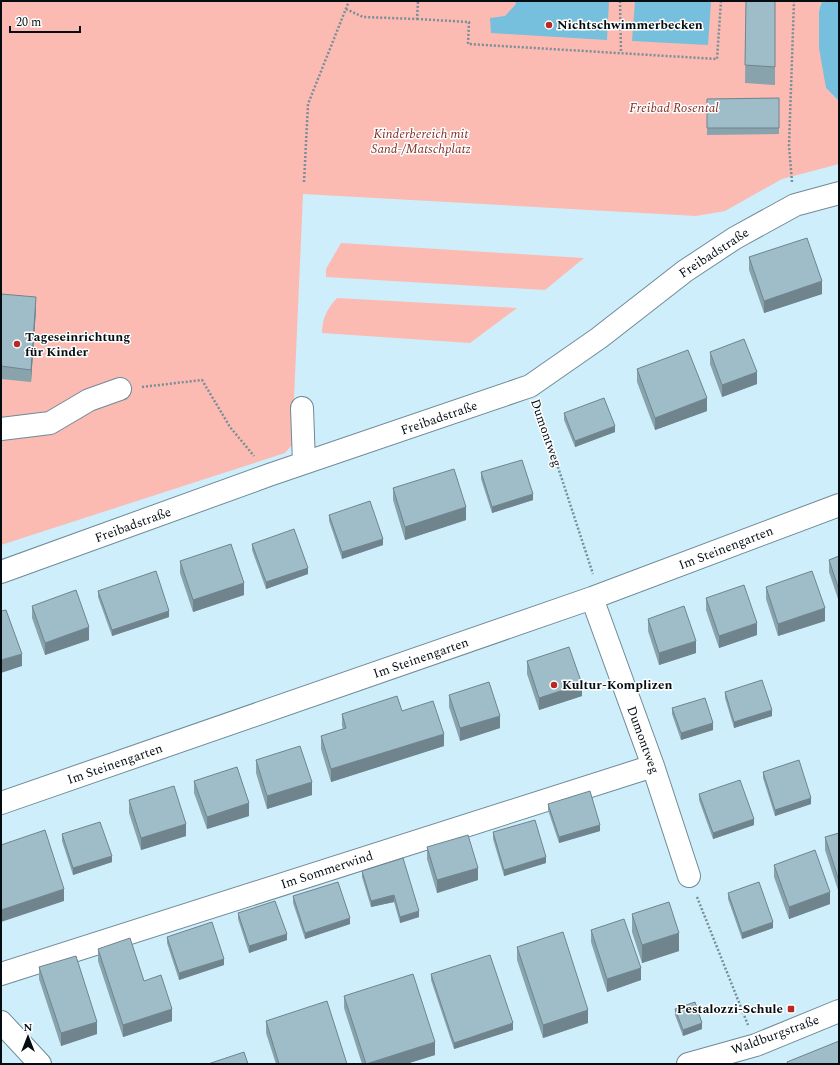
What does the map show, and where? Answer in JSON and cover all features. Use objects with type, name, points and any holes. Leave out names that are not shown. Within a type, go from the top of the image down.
[{"type":"street","name":"Freibadstraße","points":[[1,572],[269,475],[530,386],[599,338],[685,271],[735,238],[795,205],[839,193]]},
{"type":"street","points":[[1,429],[50,423],[89,400],[120,389]]},
{"type":"street","points":[[302,408],[304,463]]},
{"type":"street","name":"Im Steinengarten","points":[[1,803],[592,598],[839,505]]},
{"type":"street","name":"Dumontweg","points":[[592,598],[653,766],[689,876]]},
{"type":"street","name":"Im Sommerwind","points":[[1,974],[653,766]]},
{"type":"street","name":"Waldburgstraße","points":[[688,1064],[756,1045],[839,1011]]},
{"type":"street","points":[[1,1022],[40,1064]]},
{"type":"path","points":[[304,182],[308,104],[349,1]]},
{"type":"path","points":[[417,19],[418,1]]},
{"type":"path","points":[[620,1],[621,53]]},
{"type":"path","points":[[346,9],[363,17],[469,22],[468,44],[717,59],[721,1]]},
{"type":"path","points":[[794,1],[789,146],[795,205]]},
{"type":"path","points":[[120,389],[202,380],[230,427],[269,475]]},
{"type":"path","name":"Dumontweg","points":[[530,386],[594,579],[592,598]]},
{"type":"path","points":[[689,876],[756,1045]]},
{"type":"green space","name":"Freibad Rosental","points":[[1,1],[822,1],[819,11],[826,88],[839,101],[839,164],[782,179],[725,211],[696,216],[303,194],[292,445],[285,453],[1,545]]},
{"type":"green space","points":[[341,243],[584,258],[545,290],[326,277],[326,269]]},
{"type":"green space","points":[[337,298],[517,308],[470,343],[322,333],[326,314],[330,306]]},
{"type":"water","name":"Nichtschwimmerbecken","points":[[515,1],[609,1],[607,40],[491,33],[490,18],[505,16],[516,4]]},
{"type":"water","points":[[635,1],[711,1],[708,45],[632,41]]},
{"type":"water","points":[[822,1],[839,1],[839,101],[826,88],[819,48],[819,11]]},
{"type":"building","points":[[746,1],[775,1],[775,67],[745,65]]},
{"type":"building","points":[[779,98],[779,128],[707,128],[707,99]]},
{"type":"building","points":[[807,238],[822,281],[764,301],[749,257]]},
{"type":"building","name":"Tageseinrichtung für Kinder","points":[[1,294],[36,297],[31,370],[1,366]]},
{"type":"building","points":[[744,339],[757,372],[722,385],[710,352]]},
{"type":"building","points":[[688,350],[707,398],[655,418],[637,369]]},
{"type":"building","points":[[604,398],[615,426],[575,441],[564,413]]},
{"type":"building","points":[[522,460],[533,494],[492,507],[481,472]]},
{"type":"building","points":[[454,469],[466,507],[405,527],[393,488]]},
{"type":"building","points":[[370,501],[383,539],[342,552],[329,515]]},
{"type":"building","points":[[294,529],[308,568],[266,582],[252,544]]},
{"type":"building","points":[[231,544],[244,583],[193,600],[180,561]]},
{"type":"building","points":[[839,556],[839,590],[829,560]]},
{"type":"building","points":[[156,571],[169,611],[112,630],[98,591]]},
{"type":"building","points":[[812,571],[825,608],[778,624],[766,587]]},
{"type":"building","points":[[744,585],[757,623],[719,636],[706,598]]},
{"type":"building","points":[[76,590],[89,627],[45,643],[32,606]]},
{"type":"building","points":[[684,606],[696,641],[659,653],[648,619]]},
{"type":"building","points":[[6,610],[22,654],[1,660],[1,611]]},
{"type":"building","name":"Kultur-Komplizen","points":[[569,647],[582,684],[539,698],[527,661]]},
{"type":"building","points":[[762,680],[772,710],[734,722],[725,692]]},
{"type":"building","points":[[489,682],[500,716],[460,728],[449,695]]},
{"type":"building","points":[[397,696],[402,711],[433,701],[444,734],[331,769],[321,736],[346,728],[342,714]]},
{"type":"building","points":[[705,698],[713,723],[681,733],[672,708]]},
{"type":"building","points":[[300,746],[312,782],[267,796],[256,760]]},
{"type":"building","points":[[799,760],[811,798],[775,810],[763,772]]},
{"type":"building","points":[[237,767],[249,803],[207,817],[194,781]]},
{"type":"building","points":[[740,780],[754,819],[713,833],[699,794]]},
{"type":"building","points":[[174,786],[186,824],[141,838],[129,800]]},
{"type":"building","points":[[590,791],[600,825],[559,837],[548,804]]},
{"type":"building","points":[[535,820],[546,857],[504,870],[493,832]]},
{"type":"building","points":[[100,822],[112,856],[73,868],[62,834]]},
{"type":"building","points":[[45,830],[64,889],[1,910],[1,845]]},
{"type":"building","points":[[839,833],[839,878],[838,878],[825,837]]},
{"type":"building","points":[[468,835],[478,868],[437,880],[427,847]]},
{"type":"building","points":[[815,850],[830,892],[789,907],[774,865]]},
{"type":"building","points":[[403,858],[419,911],[400,917],[394,895],[371,901],[362,871]]},
{"type":"building","points":[[338,882],[350,918],[305,933],[293,896]]},
{"type":"building","points":[[759,882],[773,922],[742,933],[728,893]]},
{"type":"building","points":[[275,901],[287,934],[249,946],[238,913]]},
{"type":"building","points":[[669,902],[679,933],[642,945],[632,914]]},
{"type":"building","points":[[624,919],[641,968],[607,979],[591,930]]},
{"type":"building","points":[[212,922],[224,959],[179,973],[167,937]]},
{"type":"building","points":[[563,932],[588,1010],[543,1025],[517,947]]},
{"type":"building","points":[[130,938],[144,981],[161,975],[172,1009],[123,1025],[98,949]]},
{"type":"building","points":[[490,955],[513,1023],[454,1043],[431,974]]},
{"type":"building","points":[[76,956],[97,1022],[61,1033],[39,967]]},
{"type":"building","points":[[413,974],[435,1042],[366,1064],[344,996]]},
{"type":"building","points":[[327,1001],[347,1064],[279,1064],[266,1021]]},
{"type":"building","points":[[695,1002],[702,1023],[683,1030],[675,1009]]},
{"type":"building","points":[[839,1041],[839,1064],[788,1064],[787,1062]]},
{"type":"building","points":[[244,1052],[248,1064],[208,1064]]},
{"type":"place","name":"Nichtschwimmerbecken","points":[[549,25]]},
{"type":"place","name":"Tageseinrichtung für Kinder","points":[[17,344]]},
{"type":"place","name":"Kultur-Komplizen","points":[[554,685]]},
{"type":"place","name":"Pestalozzi-Schule","points":[[791,1009]]},
{"type":"park label","name":"Kinderbereich mit Sand-/Matschplatz","points":[[421,142]]}]
